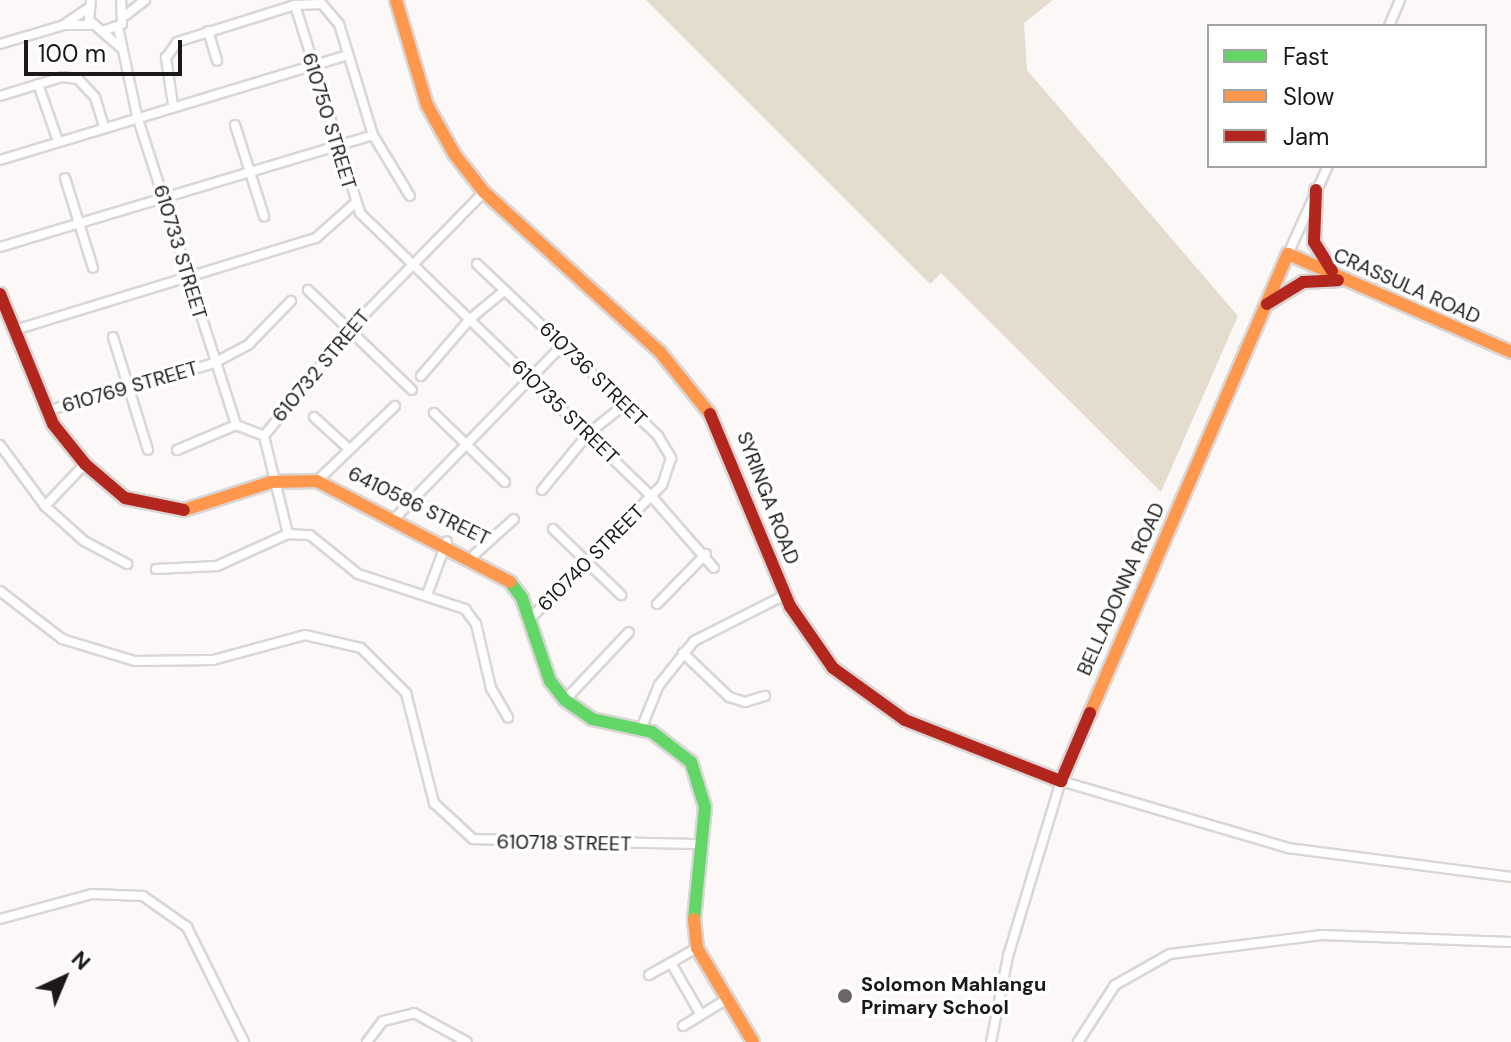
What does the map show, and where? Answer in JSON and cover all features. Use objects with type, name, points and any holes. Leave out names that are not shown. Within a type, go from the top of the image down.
[{"type":"street","points":[[121,0],[126,15]]},
{"type":"street","points":[[103,31],[118,27],[126,15],[145,0]]},
{"type":"street","name":"SYRINGA ROAD","points":[[396,0],[427,105],[484,192],[660,352],[700,399],[734,457],[785,595],[833,668],[878,705],[1061,781]]},
{"type":"street","points":[[1390,24],[1400,0]]},
{"type":"street","points":[[64,25],[89,4]]},
{"type":"street","points":[[89,4],[92,25]]},
{"type":"street","points":[[173,105],[166,58],[177,42],[295,5],[328,8],[373,135],[410,196]]},
{"type":"street","name":"610750 STREET","points":[[295,5],[354,204],[410,263]]},
{"type":"street","points":[[0,44],[64,25],[92,25],[120,47]]},
{"type":"street","name":"610733 STREET","points":[[118,27],[137,116],[236,425]]},
{"type":"street","points":[[208,31],[217,61]]},
{"type":"street","points":[[0,160],[173,105],[347,55]]},
{"type":"street","points":[[0,96],[38,84],[78,79],[95,97],[104,127]]},
{"type":"street","points":[[38,84],[58,141]]},
{"type":"street","points":[[235,125],[264,216]]},
{"type":"street","points":[[0,247],[373,135]]},
{"type":"street","name":"BELLADONNA ROAD","points":[[991,1042],[1008,956],[1061,781],[1264,306],[1327,168]]},
{"type":"street","points":[[65,178],[93,268]]},
{"type":"street","points":[[1316,190],[1314,242],[1346,280]]},
{"type":"street","name":"610732 STREET","points":[[288,534],[271,482],[264,436],[350,329],[410,263],[484,192]]},
{"type":"street","points":[[18,329],[316,238],[354,204]]},
{"type":"street","name":"CRASSULA ROAD","points":[[1288,254],[1511,352]]},
{"type":"street","name":"610735 STREET","points":[[410,263],[652,497],[706,554],[714,568]]},
{"type":"street","name":"610736 STREET","points":[[477,264],[658,436],[671,458],[670,473],[652,497]]},
{"type":"street","points":[[1264,306],[1303,282],[1346,280]]},
{"type":"street","points":[[308,290],[412,390]]},
{"type":"street","points":[[421,376],[470,319],[505,290]]},
{"type":"street","name":"6410586 STREET","points":[[2,301],[18,329],[46,411],[85,464],[125,498],[175,511],[223,504],[271,482],[317,481],[475,554],[503,573],[530,619],[550,681],[565,700],[592,719],[641,729],[669,740],[691,762],[703,792],[701,844],[693,907],[697,948],[753,1042]]},
{"type":"street","name":"610769 STREET","points":[[46,411],[214,363],[249,344],[291,301]]},
{"type":"street","points":[[113,337],[148,450]]},
{"type":"street","points":[[397,516],[470,447],[529,377],[563,345]]},
{"type":"street","points":[[542,490],[588,434],[625,404]]},
{"type":"street","points":[[317,481],[395,406]]},
{"type":"street","points":[[434,413],[505,482]]},
{"type":"street","points":[[314,417],[349,449]]},
{"type":"street","points":[[177,450],[236,425],[264,436]]},
{"type":"street","points":[[0,445],[45,506],[84,541],[127,564]]},
{"type":"street","points":[[45,506],[85,464]]},
{"type":"street","name":"610740 STREET","points":[[530,619],[652,497]]},
{"type":"street","points":[[475,554],[514,519]]},
{"type":"street","points":[[553,529],[621,595]]},
{"type":"street","points":[[156,569],[217,566],[288,534],[317,539],[342,563],[387,586],[428,592],[472,616],[484,670],[508,717]]},
{"type":"street","points":[[428,592],[447,541]]},
{"type":"street","points":[[657,604],[706,554]]},
{"type":"street","name":"610718 STREET","points":[[0,591],[62,639],[135,661],[213,660],[305,635],[361,648],[406,693],[434,803],[473,839],[701,844]]},
{"type":"street","points":[[641,729],[659,685],[683,653],[715,626],[785,595]]},
{"type":"street","points":[[565,700],[629,632]]},
{"type":"street","points":[[683,653],[729,697],[745,702],[765,696]]},
{"type":"street","points":[[1061,781],[1288,848],[1511,877]]},
{"type":"street","points":[[0,919],[92,894],[143,896],[187,927],[244,1042]]},
{"type":"street","points":[[1078,1042],[1115,985],[1170,954],[1322,935],[1511,942]]},
{"type":"street","points":[[649,975],[697,948]]},
{"type":"street","points":[[671,963],[701,1015]]},
{"type":"street","points":[[683,1026],[727,999]]},
{"type":"street","points":[[367,1042],[383,1021],[414,1013],[467,1042]]},
{"type":"shaded area","points":[[646,0],[1053,0],[1024,23],[1027,70],[1238,316],[1161,492],[941,273],[930,284]]},
{"type":"traffic: fast","points":[[510,582],[522,598],[550,681],[565,700],[592,719],[652,732],[691,762],[705,807],[694,919]]},
{"type":"traffic: slow","points":[[396,0],[427,105],[455,155],[484,192],[660,352],[710,414]]},
{"type":"traffic: slow","points":[[1090,713],[1288,254],[1511,352]]},
{"type":"traffic: slow","points":[[184,510],[271,482],[317,481],[510,582]]},
{"type":"traffic: slow","points":[[694,919],[697,948],[753,1042]]},
{"type":"traffic: jam","points":[[1316,190],[1314,242],[1332,271]]},
{"type":"traffic: jam","points":[[1267,304],[1303,282],[1338,280]]},
{"type":"traffic: jam","points":[[0,294],[53,424],[85,464],[125,498],[184,510]]},
{"type":"traffic: jam","points":[[710,414],[790,606],[833,668],[905,720],[1061,781],[1090,713]]},
{"type":"place","name":"Solomon Mahlangu Primary School","points":[[845,996]]}]
